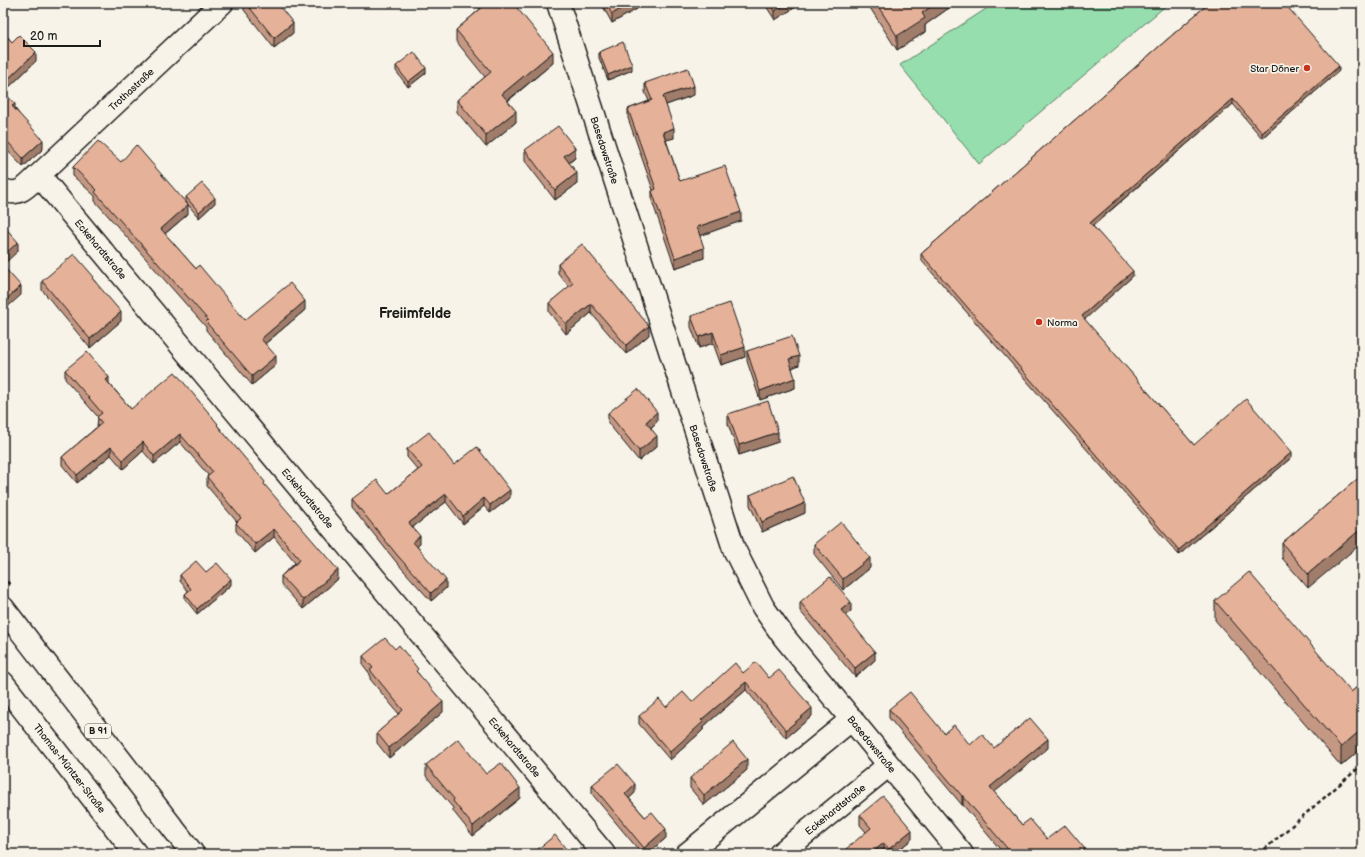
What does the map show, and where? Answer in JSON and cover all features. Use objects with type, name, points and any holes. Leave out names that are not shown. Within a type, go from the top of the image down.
[{"type":"street","name":"Trothastraße","points":[[39,175],[222,3]]},
{"type":"street","name":"Basedowstraße","points":[[558,3],[734,549],[763,608],[784,637],[962,854]]},
{"type":"street","points":[[3,190],[11,193],[22,190],[39,175]]},
{"type":"street","name":"Eckehardtstraße","points":[[39,175],[604,854]]},
{"type":"street","name":"B 91","points":[[3,608],[194,854]]},
{"type":"street","name":"Thomas-Müntzer-Straße","points":[[3,683],[136,854]]},
{"type":"street","points":[[687,854],[852,720]]},
{"type":"street","name":"Eckehardtstraße","points":[[780,854],[889,765]]},
{"type":"path","points":[[1259,854],[1362,766]]},
{"type":"green space","points":[[995,3],[1169,3],[979,164],[900,65]]},
{"type":"building","points":[[246,3],[277,3],[293,23],[274,38]]},
{"type":"building","points":[[484,3],[513,3],[553,52],[502,94],[516,111],[486,135],[457,100],[491,72],[456,30],[485,5]]},
{"type":"building","points":[[606,3],[631,3],[612,14]]},
{"type":"building","points":[[770,3],[787,3],[775,11]]},
{"type":"building","points":[[876,3],[936,3],[922,13],[925,18],[897,36]]},
{"type":"building","points":[[1209,3],[1284,3],[1339,66],[1262,133],[1233,99],[1090,223],[1133,271],[1082,316],[1194,445],[1246,399],[1292,452],[1179,550],[921,254]]},
{"type":"building","points":[[3,32],[12,42],[19,35],[36,52],[3,84]]},
{"type":"building","points":[[623,42],[632,65],[608,75],[599,52]]},
{"type":"building","points":[[414,52],[426,68],[408,82],[396,66]]},
{"type":"building","points":[[688,68],[694,86],[663,96],[674,128],[663,132],[680,181],[725,166],[741,212],[697,227],[704,248],[675,258],[652,191],[656,189],[628,109],[652,100],[645,83]]},
{"type":"building","points":[[3,91],[15,104],[12,106],[43,140],[23,158],[3,137]]},
{"type":"building","points":[[558,126],[575,148],[564,156],[577,173],[555,190],[525,150]]},
{"type":"building","points":[[98,141],[121,162],[136,145],[188,205],[161,229],[196,269],[199,265],[245,320],[290,283],[305,301],[261,339],[276,356],[252,376],[206,322],[208,320],[95,192],[97,190],[73,167]]},
{"type":"building","points":[[202,183],[215,198],[199,212],[186,197]]},
{"type":"building","points":[[3,225],[18,242],[3,256]]},
{"type":"building","points":[[582,244],[649,326],[626,345],[591,304],[566,324],[549,303],[573,283],[558,264]]},
{"type":"building","points":[[74,254],[121,312],[90,339],[42,281]]},
{"type":"building","points":[[3,266],[21,286],[3,302]]},
{"type":"building","points":[[730,303],[745,347],[721,355],[713,332],[699,337],[691,316]]},
{"type":"building","points":[[792,336],[799,356],[789,359],[795,378],[760,391],[747,351]]},
{"type":"building","points":[[87,352],[109,377],[106,380],[131,409],[175,372],[265,482],[264,484],[338,570],[303,600],[281,576],[300,560],[274,529],[255,544],[236,523],[241,518],[207,477],[213,472],[180,434],[154,456],[143,442],[123,460],[111,447],[77,475],[62,457],[102,423],[97,417],[102,413],[65,370]]},
{"type":"building","points":[[638,389],[657,412],[646,422],[657,436],[639,451],[608,413]]},
{"type":"building","points":[[768,401],[778,432],[739,445],[728,414]]},
{"type":"building","points":[[429,432],[454,465],[477,447],[510,490],[490,505],[484,498],[463,516],[446,494],[409,523],[420,536],[413,542],[446,580],[431,593],[397,555],[352,499],[377,480],[388,494],[422,467],[407,449]]},
{"type":"building","points":[[1362,475],[1362,528],[1308,574],[1282,543]]},
{"type":"building","points":[[793,476],[805,503],[762,522],[750,495]]},
{"type":"building","points":[[841,522],[870,558],[843,579],[814,544]]},
{"type":"building","points":[[196,561],[206,572],[217,563],[231,579],[197,609],[185,594],[191,589],[180,575]]},
{"type":"building","points":[[1249,572],[1351,692],[1362,683],[1362,729],[1341,747],[1215,601]]},
{"type":"building","points":[[830,577],[851,602],[841,610],[875,652],[855,668],[800,602]]},
{"type":"building","points":[[385,638],[395,649],[399,645],[418,669],[416,671],[443,702],[389,748],[377,733],[403,710],[370,670],[373,668],[363,656]]},
{"type":"building","points":[[756,662],[769,678],[779,670],[812,708],[786,730],[746,682],[701,720],[703,722],[670,752],[639,716],[659,699],[666,707],[683,692],[692,702],[735,663],[743,673]]},
{"type":"building","points":[[910,692],[944,733],[954,725],[970,745],[982,734],[994,748],[1030,718],[1048,739],[990,787],[1022,825],[1030,819],[1047,839],[1065,825],[1085,849],[1079,854],[1012,854],[889,709]]},
{"type":"building","points":[[458,739],[486,774],[501,763],[520,788],[473,826],[453,801],[454,799],[426,765]]},
{"type":"building","points":[[733,742],[747,759],[704,795],[690,778]]},
{"type":"building","points":[[618,764],[635,784],[625,794],[645,817],[652,812],[666,829],[644,848],[592,785]]},
{"type":"building","points":[[883,796],[912,830],[889,849],[884,843],[870,854],[840,854],[871,828],[860,815]]},
{"type":"building","points":[[555,835],[570,854],[532,854]]},
{"type":"place","name":"Star Döner","points":[[1307,68]]},
{"type":"place","name":"Norma","points":[[1039,322]]},
{"type":"district","name":"Freiimfelde","points":[[415,313]]}]
